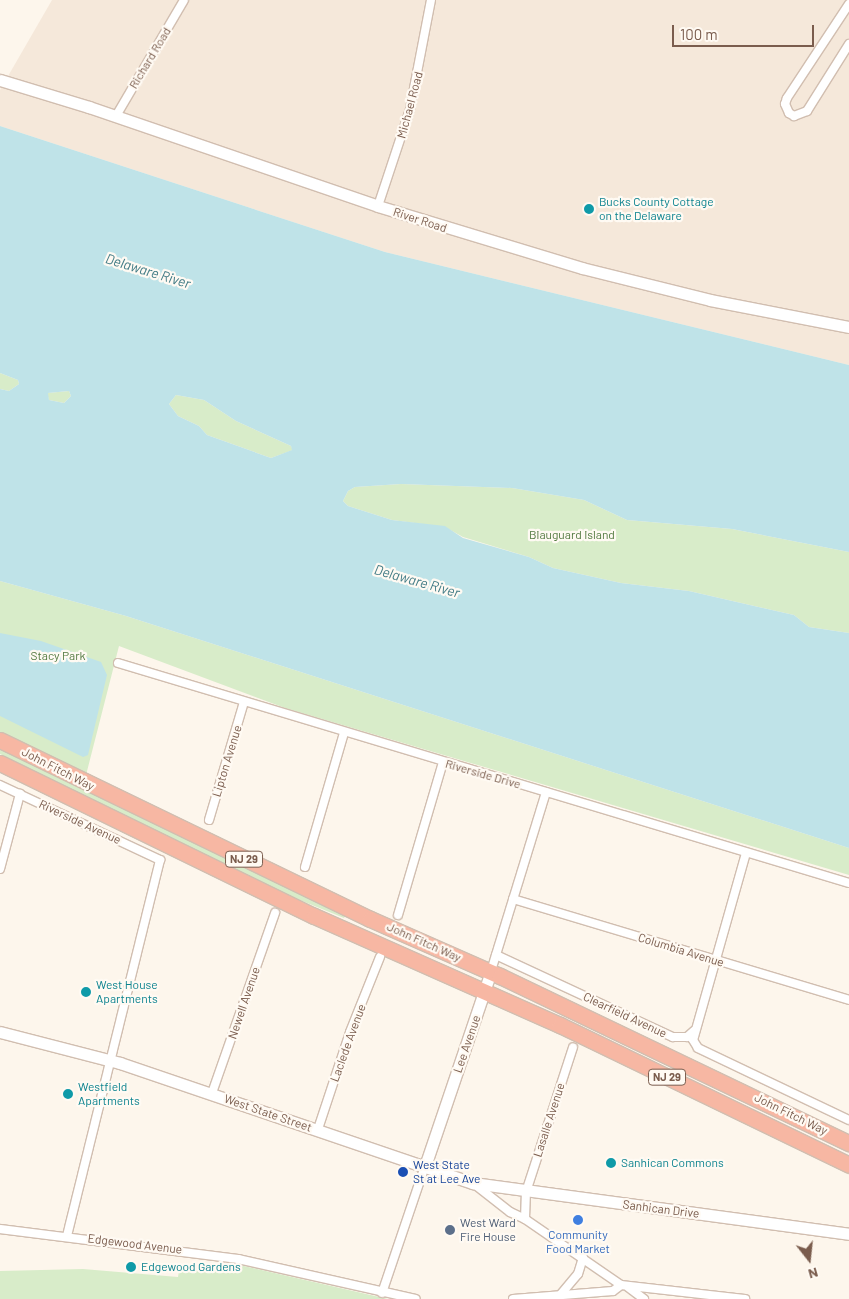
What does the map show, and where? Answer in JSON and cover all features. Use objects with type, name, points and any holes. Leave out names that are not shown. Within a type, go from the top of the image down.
[{"type":"highway","name":"John Fitch Way","points":[[0,740],[370,919],[491,971],[849,1143]]},
{"type":"highway","name":"John Fitch Way","points":[[0,763],[314,916],[484,992],[849,1165]]},
{"type":"main road","name":"River Road","points":[[0,80],[116,116],[378,206],[610,276],[849,327]]},
{"type":"main road","name":"Lee Avenue","points":[[425,1166],[491,971]]},
{"type":"main road","name":"West State Street","points":[[0,1032],[111,1060],[318,1129],[473,1184]]},
{"type":"main road","name":"Sanhican Drive","points":[[473,1184],[849,1234]]},
{"type":"street","name":"Richard Road","points":[[116,116],[184,0]]},
{"type":"street","name":"Michael Road","points":[[378,206],[410,109],[431,0]]},
{"type":"street","points":[[849,4],[787,98],[785,104],[789,113],[794,116],[806,111],[849,44]]},
{"type":"street","name":"Riverside Drive","points":[[118,663],[344,733],[849,883]]},
{"type":"street","name":"Lipton Avenue","points":[[209,820],[244,702]]},
{"type":"street","points":[[305,867],[344,733]]},
{"type":"street","points":[[398,915],[443,762]]},
{"type":"street","name":"Riverside Avenue","points":[[0,785],[160,860],[111,1060]]},
{"type":"street","name":"Lee Avenue","points":[[491,971],[546,792]]},
{"type":"street","points":[[0,869],[20,794]]},
{"type":"street","points":[[746,852],[714,959],[693,1040],[698,1048],[849,1120]]},
{"type":"street","name":"Columbia Avenue","points":[[513,899],[849,1000]]},
{"type":"street","name":"Newell Avenue","points":[[212,1094],[275,913]]},
{"type":"street","name":"Clearfield Avenue","points":[[496,955],[673,1037],[687,1037],[694,1031]]},
{"type":"street","name":"Laclede Avenue","points":[[318,1129],[350,1032],[380,957]]},
{"type":"street","name":"Lasalle Avenue","points":[[526,1192],[573,1047]]},
{"type":"street","points":[[67,1236],[111,1060]]},
{"type":"street","name":"Lee Avenue","points":[[382,1293],[425,1166]]},
{"type":"street","name":"West State Street","points":[[473,1184],[510,1212],[525,1219],[644,1299]]},
{"type":"street","points":[[525,1219],[526,1192]]},
{"type":"street","name":"Edgewood Avenue","points":[[0,1229],[238,1258],[382,1293],[416,1299]]},
{"type":"street","points":[[561,1294],[578,1274],[583,1258]]},
{"type":"street","points":[[513,1299],[613,1291],[624,1286],[745,1299]]},
{"type":"shaded area","points":[[52,0],[849,0],[849,365],[385,252],[0,126],[0,90]]},
{"type":"green space","points":[[0,373],[18,380],[19,384],[9,391],[0,389]]},
{"type":"green space","points":[[69,391],[71,396],[64,403],[49,400],[47,393]]},
{"type":"green space","points":[[176,395],[204,400],[236,421],[291,446],[293,450],[271,458],[207,435],[199,426],[178,416],[169,404]]},
{"type":"green space","name":"Blauguard Island","points":[[401,484],[512,488],[584,500],[627,520],[732,529],[849,552],[849,633],[809,627],[794,615],[689,591],[621,583],[553,568],[529,557],[463,537],[445,527],[392,520],[348,506],[343,501],[348,491],[355,487]]},
{"type":"green space","name":"Stacy Park","points":[[0,581],[126,616],[849,848],[849,875],[285,708],[119,646],[84,783],[0,740]]},
{"type":"green space","points":[[0,749],[345,916],[344,918],[285,894],[0,754]]},
{"type":"green space","points":[[180,1265],[244,1266],[388,1299],[0,1299],[0,1271],[83,1269],[178,1277]]},
{"type":"water","name":"Delaware River","points":[[0,126],[385,252],[849,365],[849,552],[732,529],[627,520],[584,500],[512,488],[401,484],[355,487],[348,491],[343,501],[348,506],[392,520],[445,526],[463,538],[529,557],[553,568],[621,583],[689,591],[794,615],[809,627],[849,633],[849,848],[126,616],[0,581],[0,389],[9,391],[19,384],[18,380],[0,373]],"holes":[[[69,391],[71,396],[64,403],[49,400],[48,393]],[[176,395],[204,400],[236,421],[291,446],[292,450],[271,458],[207,435],[199,426],[178,416],[169,404]]]},
{"type":"water","points":[[0,633],[41,641],[101,662],[107,675],[88,755],[83,757],[0,716]]},
{"type":"place","name":"Bucks County Cottage on the Delaware","points":[[589,209]]},
{"type":"place","name":"West House Apartments","points":[[86,992]]},
{"type":"place","name":"Westfield Apartments","points":[[68,1094]]},
{"type":"place","name":"Sanhican Commons","points":[[611,1163]]},
{"type":"place","name":"West State St at Lee Ave","points":[[403,1172]]},
{"type":"place","name":"Community Food Market","points":[[578,1220]]},
{"type":"place","name":"West Ward Fire House","points":[[450,1230]]},
{"type":"place","name":"Edgewood Gardens","points":[[131,1267]]}]
